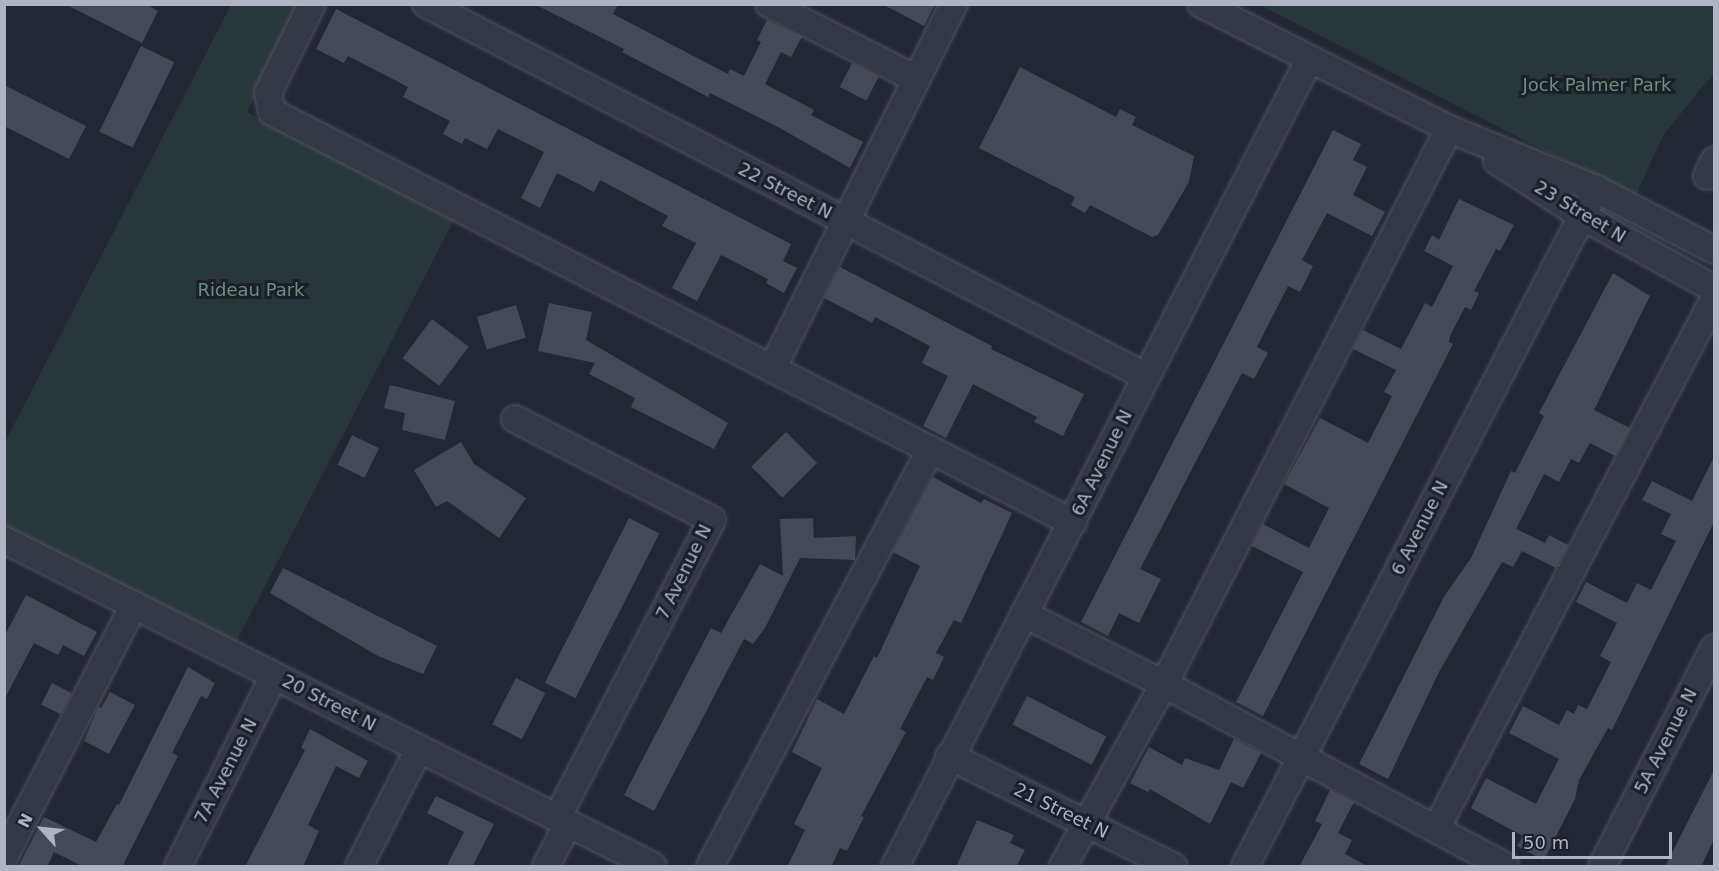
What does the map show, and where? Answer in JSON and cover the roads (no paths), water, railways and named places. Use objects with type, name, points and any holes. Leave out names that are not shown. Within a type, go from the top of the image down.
[{"type":"street","points":[[312,4],[268,93],[272,112],[1073,523]]},
{"type":"street","name":"22 Street N","points":[[426,4],[1145,376]]},
{"type":"street","points":[[769,4],[916,79]]},
{"type":"street","points":[[772,369],[954,4]]},
{"type":"street","name":"23 Street N","points":[[1201,4],[1449,129],[1596,189],[1714,249]]},
{"type":"street","name":"6A Avenue N","points":[[895,867],[949,756],[1073,523],[1145,376],[1309,60]]},
{"type":"street","points":[[1063,867],[1084,822],[1164,684],[1449,129]]},
{"type":"street","name":"23 Street N","points":[[1449,129],[1582,216],[1714,289]]},
{"type":"street","name":"6 Avenue N","points":[[1245,867],[1596,189]]},
{"type":"street","points":[[1436,829],[1714,299]]},
{"type":"street","name":"7 Avenue N","points":[[515,419],[712,520],[562,821],[546,867]]},
{"type":"street","points":[[710,867],[930,450]]},
{"type":"street","name":"20 Street N","points":[[4,540],[653,867]]},
{"type":"street","points":[[4,857],[134,605]]},
{"type":"street","points":[[1024,614],[1164,684],[1505,867]]},
{"type":"street","name":"5A Avenue N","points":[[1602,867],[1714,648]]},
{"type":"street","name":"7A Avenue N","points":[[178,867],[274,676]]},
{"type":"street","points":[[359,867],[419,749]]},
{"type":"street","name":"21 Street N","points":[[949,756],[1173,867]]},
{"type":"park label","name":"Jock Palmer Park","points":[[1597,85]]},
{"type":"park label","name":"Rideau Park","points":[[251,290]]}]
